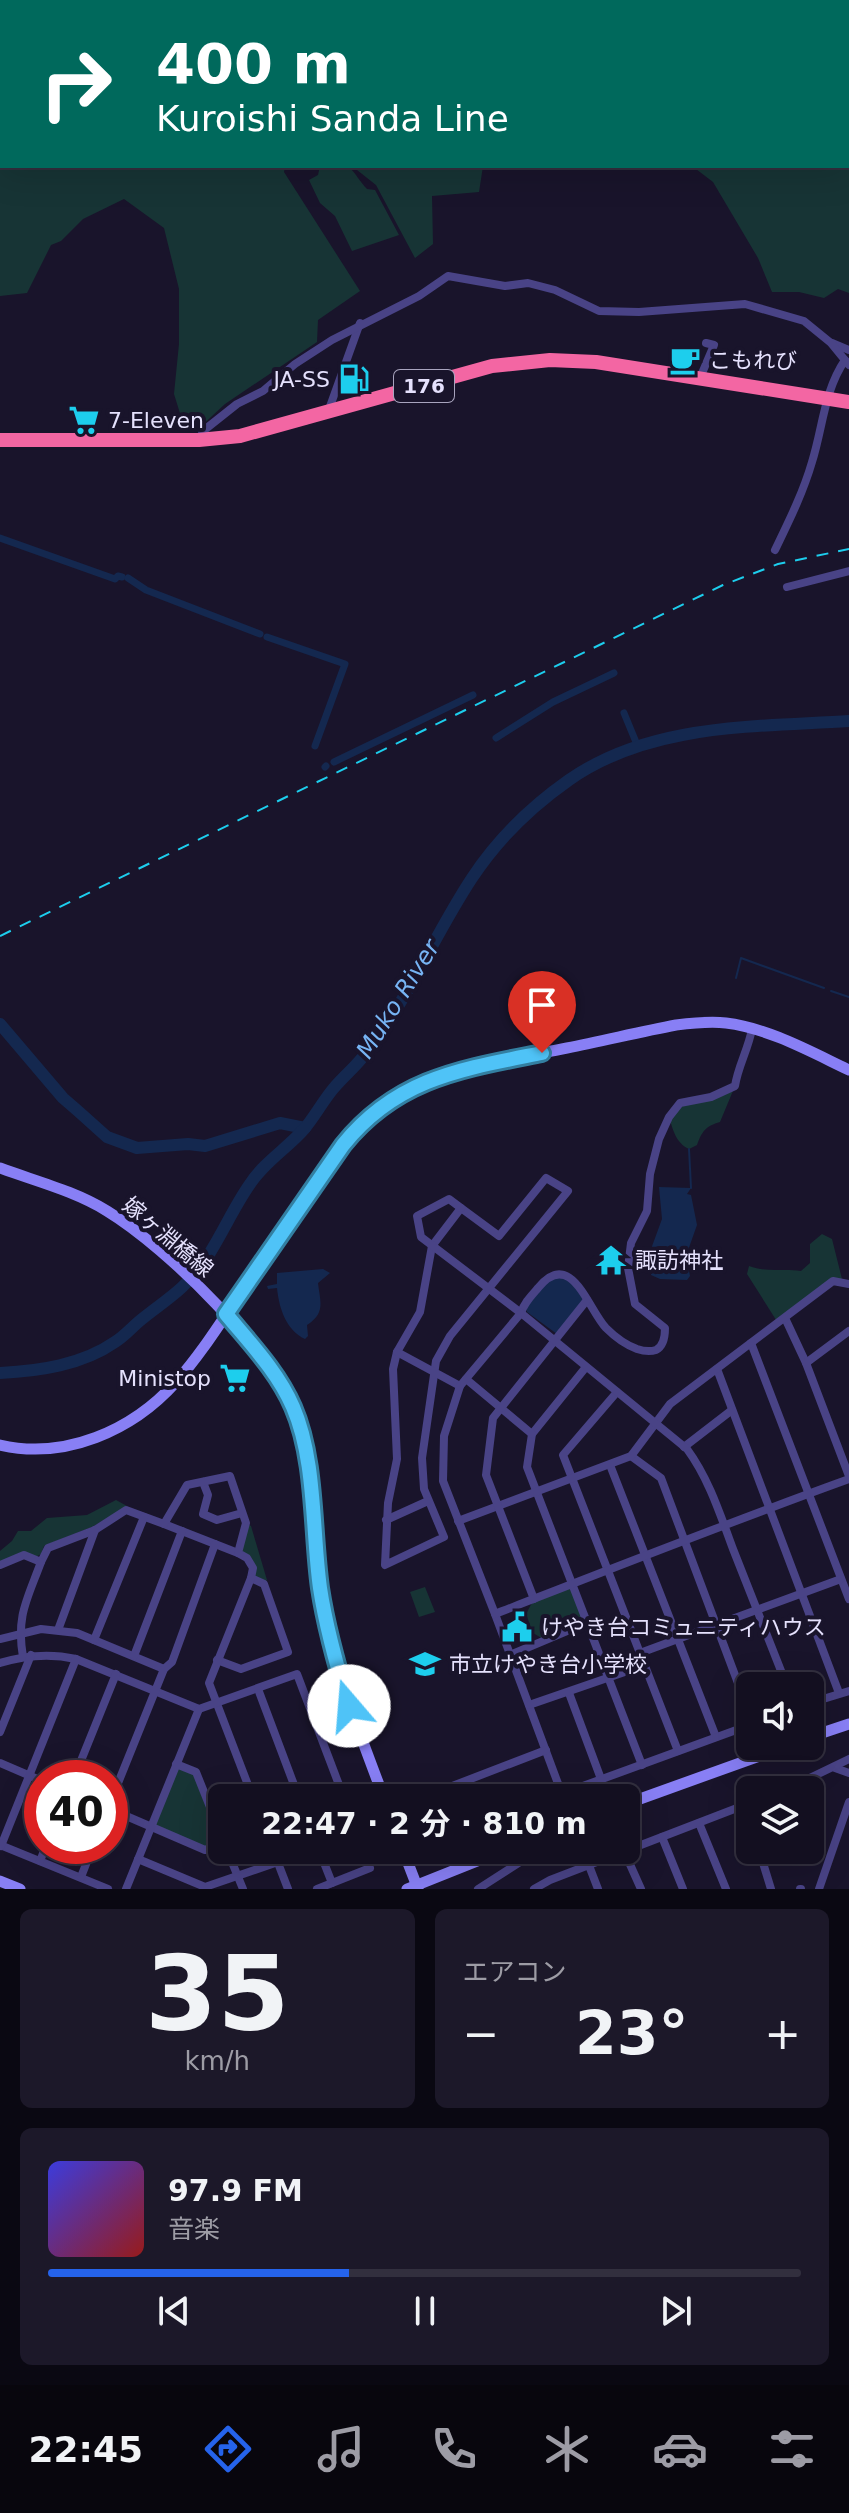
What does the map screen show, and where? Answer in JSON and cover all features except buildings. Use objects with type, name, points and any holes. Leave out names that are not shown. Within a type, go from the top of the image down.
[{"type":"highway","name":"176","points":[[0,440],[199,440],[240,436],[492,366],[524,361],[596,362],[849,402]]},
{"type":"street","points":[[199,440],[203,431],[237,404],[263,391],[295,364],[360,323],[419,296],[448,276],[505,286],[528,283],[555,290],[599,311],[639,312],[745,304],[804,321],[831,343],[847,362],[837,372],[827,397],[813,462],[775,550]]},
{"type":"street","points":[[327,413],[360,323]]},
{"type":"street","points":[[700,378],[714,345],[706,343]]},
{"type":"street","points":[[831,343],[849,350]]},
{"type":"street","points":[[787,587],[849,571]]},
{"type":"street","points":[[0,1445],[38,1451],[84,1442],[128,1422],[163,1396],[177,1381],[222,1310],[361,1123],[380,1106],[410,1088],[485,1064],[676,1025],[726,1023],[752,1029],[849,1070]]},
{"type":"street","points":[[559,1784],[443,1481],[444,1436],[463,1383],[542,1283],[554,1275],[574,1280],[607,1328],[628,1345],[648,1351],[663,1344],[665,1328],[635,1304],[628,1268],[631,1243],[647,1211],[650,1174],[659,1139],[669,1117],[680,1103],[711,1097],[735,1086],[738,1067],[748,1050],[752,1029]]},
{"type":"street","name":"嫁ヶ淵橋線","points":[[0,1168],[107,1210],[152,1244],[222,1310],[280,1382],[300,1423],[305,1448],[320,1588],[329,1638],[349,1706],[379,1784]]},
{"type":"street","points":[[461,1208],[432,1246],[420,1312],[397,1352],[393,1369],[397,1459],[386,1520],[385,1565],[444,1537],[422,1481],[433,1371],[442,1347],[489,1290],[568,1191],[546,1178],[499,1236],[449,1199],[417,1216],[421,1237],[432,1246],[489,1290],[521,1313],[684,1447],[703,1470],[781,1672]]},
{"type":"street","points":[[458,1521],[631,1456],[670,1404],[833,1281],[849,1284]]},
{"type":"street","points":[[534,1599],[486,1475],[493,1418],[587,1300]]},
{"type":"street","points":[[495,1614],[849,1478],[806,1363],[785,1318]]},
{"type":"street","points":[[806,1363],[849,1331]]},
{"type":"street","points":[[751,1343],[849,1599]]},
{"type":"street","points":[[397,1352],[463,1383],[532,1434]]},
{"type":"street","points":[[586,1367],[532,1434],[527,1467],[642,1765]]},
{"type":"street","points":[[717,1369],[839,1693]]},
{"type":"street","points":[[617,1392],[563,1455],[678,1751]]},
{"type":"street","points":[[684,1447],[732,1410]]},
{"type":"street","points":[[631,1456],[661,1478],[736,1678]]},
{"type":"street","points":[[610,1465],[716,1737]]},
{"type":"street","points":[[164,1524],[187,1485],[230,1476],[246,1523],[238,1553]]},
{"type":"street","points":[[203,1482],[208,1495],[203,1514],[217,1520],[242,1513]]},
{"type":"street","points":[[386,1520],[447,1490]]},
{"type":"street","points":[[0,1732],[27,1656],[19,1633],[20,1621],[48,1548],[95,1530],[126,1510],[238,1553],[247,1558],[253,1568],[209,1683],[248,1784]]},
{"type":"street","points":[[94,1640],[144,1517]]},
{"type":"street","points":[[58,1630],[95,1530]]},
{"type":"street","points":[[134,1656],[182,1531]]},
{"type":"street","points":[[128,1760],[164,1669],[172,1662],[215,1544]]},
{"type":"street","points":[[0,1565],[24,1555],[41,1562]]},
{"type":"street","points":[[217,1660],[241,1669],[288,1652],[264,1584],[251,1578]]},
{"type":"street","points":[[640,1653],[841,1579]]},
{"type":"street","points":[[510,1655],[586,1623]]},
{"type":"street","points":[[0,1639],[41,1629],[77,1633],[164,1669]]},
{"type":"street","points":[[0,1663],[27,1656],[56,1655],[76,1659],[199,1709],[297,1674],[337,1784]]},
{"type":"street","points":[[34,1760],[76,1659]]},
{"type":"street","points":[[529,1705],[645,1665]]},
{"type":"street","points":[[81,1760],[116,1674]]},
{"type":"street","points":[[258,1689],[294,1784]]},
{"type":"street","points":[[824,1698],[849,1691]]},
{"type":"street","points":[[569,1693],[601,1779]]},
{"type":"street","points":[[126,1889],[199,1709]]},
{"type":"street","points":[[824,1732],[849,1724]]},
{"type":"street","points":[[590,1784],[736,1730]]},
{"type":"street","points":[[460,1784],[546,1750]]},
{"type":"street","points":[[821,1776],[849,1759]]},
{"type":"street","points":[[640,1799],[748,1760]]},
{"type":"street","points":[[0,1763],[24,1773]]},
{"type":"street","points":[[176,1764],[196,1772],[208,1803]]},
{"type":"street","points":[[835,1768],[849,1773]]},
{"type":"street","points":[[24,1785],[1,1845],[24,1854]]},
{"type":"street","points":[[819,1889],[849,1802]]},
{"type":"street","points":[[640,1845],[736,1809]]},
{"type":"street","points":[[128,1815],[205,1850],[208,1848]]},
{"type":"street","points":[[699,1823],[726,1889]]},
{"type":"street","points":[[662,1837],[683,1889]]},
{"type":"street","points":[[138,1859],[205,1887],[272,1864]]},
{"type":"street","points":[[48,1864],[108,1889]]},
{"type":"street","points":[[81,1877],[86,1864]]},
{"type":"street","points":[[232,1864],[243,1889]]},
{"type":"street","points":[[279,1864],[288,1889]]},
{"type":"street","points":[[325,1864],[332,1883]]},
{"type":"street","points":[[317,1889],[370,1868],[368,1864]]},
{"type":"street","points":[[407,1864],[414,1888],[471,1864]]},
{"type":"street","points":[[478,1889],[517,1864]]},
{"type":"street","points":[[630,1864],[641,1889]]},
{"type":"street","points":[[763,1864],[771,1889]]},
{"type":"street","points":[[534,1889],[551,1885],[589,1865],[598,1889]]},
{"type":"street","points":[[0,1881],[20,1889]]},
{"type":"green space","points":[[0,168],[285,168],[284,172],[360,291],[318,320],[317,342],[225,404],[198,429],[183,423],[174,394],[179,344],[179,289],[164,228],[124,199],[83,219],[61,241],[51,245],[27,293],[0,296]]},
{"type":"green space","points":[[320,168],[350,168],[367,189],[375,190],[399,235],[352,251],[335,216],[320,203],[309,180],[318,175]]},
{"type":"green space","points":[[355,168],[483,168],[479,192],[432,196],[433,244],[415,258],[376,185]]},
{"type":"green space","points":[[695,168],[849,168],[849,293],[838,289],[824,298],[799,292],[772,292],[758,258],[713,182]]},
{"type":"green space","points":[[735,1086],[720,1122],[705,1130],[697,1145],[689,1149],[681,1143],[669,1117],[680,1103]]},
{"type":"green space","points":[[822,1234],[832,1239],[843,1283],[833,1281],[778,1323],[747,1274],[749,1266],[801,1271],[810,1263],[810,1244]]},
{"type":"green space","points":[[116,1500],[127,1506],[92,1527],[44,1546],[36,1557],[0,1562],[0,1551],[18,1531],[31,1531],[47,1518],[87,1515]]},
{"type":"green space","points":[[247,1524],[251,1526],[267,1580],[265,1582],[253,1577],[255,1568],[239,1552]]},
{"type":"green space","points":[[571,1584],[586,1623],[545,1640],[533,1633],[526,1614],[534,1599]]},
{"type":"green space","points":[[425,1587],[435,1612],[419,1617],[410,1592]]},
{"type":"green space","points":[[176,1764],[196,1772],[208,1805],[208,1849],[151,1827]]},
{"type":"water","points":[[659,1187],[691,1188],[687,1194],[691,1195],[697,1225],[686,1256],[690,1276],[687,1280],[660,1279],[651,1275],[651,1249],[662,1219]]},
{"type":"water","points":[[323,1269],[330,1273],[318,1283],[319,1311],[307,1325],[308,1336],[305,1339],[293,1330],[285,1318],[277,1288],[268,1289],[267,1286],[277,1284],[277,1273]]},
{"type":"water","points":[[556,1277],[573,1284],[584,1299],[557,1334],[527,1312],[526,1306],[547,1281]]},
{"type":"waterway","points":[[0,538],[115,579],[122,577]]},
{"type":"waterway","points":[[128,578],[146,590],[260,634]]},
{"type":"waterway","points":[[267,637],[345,664],[315,746]]},
{"type":"waterway","points":[[496,738],[553,702],[614,673]]},
{"type":"waterway","points":[[334,762],[473,695]]},
{"type":"waterway","points":[[624,713],[638,747]]},
{"type":"waterway","name":"Muko River","points":[[0,1373],[60,1365],[102,1350],[122,1337],[190,1279],[204,1262],[256,1176],[305,1128],[333,1089],[378,1037],[458,900],[492,850],[555,790],[600,761],[668,738],[740,727],[849,721]]},
{"type":"waterway","points":[[736,978],[741,958],[824,988]]},
{"type":"waterway","points":[[831,991],[849,997]]},
{"type":"waterway","points":[[0,1024],[63,1098],[107,1137],[137,1148],[188,1144],[205,1146],[280,1123],[305,1128]]},
{"type":"waterway","points":[[689,1149],[691,1188]]},
{"type":"railway","points":[[0,936],[723,585],[778,564],[849,549]]},
{"type":"place","name":"こもれび","points":[[685,360]]},
{"type":"place","name":"JA-SS","points":[[354,379]]},
{"type":"place","name":"7-Eleven","points":[[84,420]]},
{"type":"place","name":"諏訪神社","points":[[611,1260]]},
{"type":"place","name":"Ministop","points":[[235,1378]]},
{"type":"place","name":"けやき台コミュニティハウス","points":[[517,1627]]},
{"type":"place","name":"市立けやき台小学校","points":[[425,1664]]},
{"type":"route","points":[[349,1706],[334,1659],[320,1588],[300,1423],[280,1382],[226,1314],[343,1145],[380,1106],[427,1081],[485,1064],[542,1053]]}]
